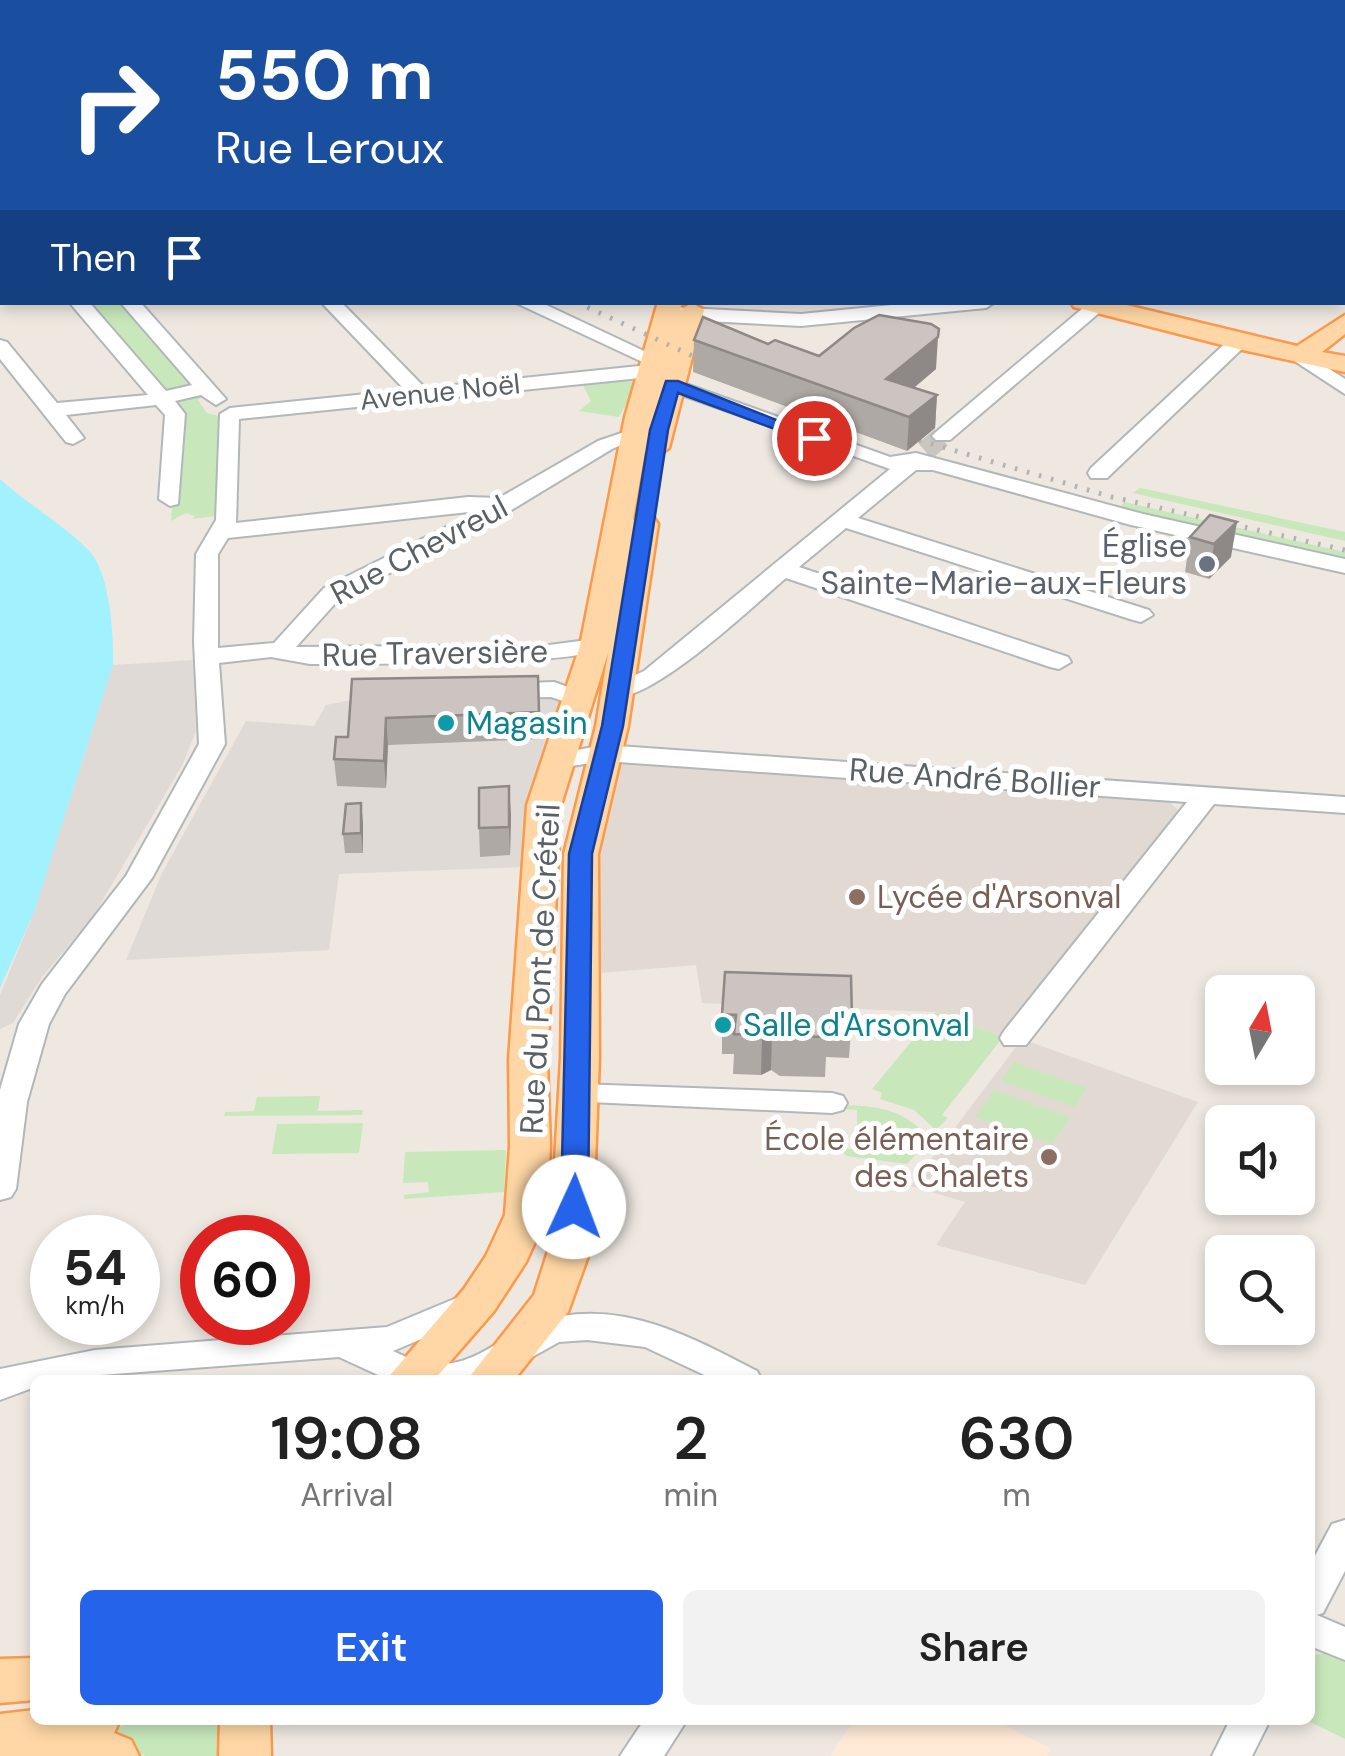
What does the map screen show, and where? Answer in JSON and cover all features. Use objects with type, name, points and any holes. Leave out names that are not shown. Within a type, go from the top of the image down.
[{"type":"main road","points":[[1098,305],[1238,342],[1345,364]]},
{"type":"main road","name":"Rue du Pont de Créteil","points":[[413,1375],[479,1300],[505,1262],[526,1215],[530,1146],[528,1059],[544,805],[596,646],[636,434],[683,333],[681,308]]},
{"type":"main road","points":[[1300,356],[1345,322]]},
{"type":"main road","name":"Rue du Pont de Créteil","points":[[499,1369],[553,1301],[563,1277],[574,1207],[580,854],[618,692],[659,430],[661,381]]},
{"type":"main road","points":[[244,1725],[246,1756]]},
{"type":"main road","points":[[0,1736],[73,1726],[114,1756]]},
{"type":"street","points":[[81,305],[175,414],[170,499]]},
{"type":"street","points":[[0,1189],[12,1102],[34,1024],[52,991],[138,878],[212,744],[207,554],[227,520],[226,424],[230,414],[132,305]]},
{"type":"street","points":[[333,305],[420,394]]},
{"type":"street","points":[[528,305],[661,381],[872,458],[917,457],[1140,520],[1345,566]]},
{"type":"street","points":[[681,308],[801,320],[955,305]]},
{"type":"street","points":[[943,436],[1093,305]]},
{"type":"street","points":[[1100,474],[1238,342]]},
{"type":"street","points":[[0,346],[73,438]]},
{"type":"street","points":[[1300,356],[1345,388]]},
{"type":"street","name":"Avenue Noël","points":[[230,414],[420,394],[661,381]]},
{"type":"street","points":[[52,410],[163,397],[204,388]]},
{"type":"street","name":"Rue Chevreul","points":[[274,652],[284,646],[332,592],[503,506],[605,446],[636,434]]},
{"type":"street","points":[[618,692],[653,676],[917,457]]},
{"type":"street","points":[[220,532],[468,504],[503,506]]},
{"type":"street","points":[[843,520],[1141,615]]},
{"type":"street","points":[[783,570],[1060,662]]},
{"type":"street","name":"Rue Traversière","points":[[274,652],[310,657],[549,652],[596,646]]},
{"type":"street","points":[[208,657],[274,652]]},
{"type":"street","points":[[376,655],[421,682]]},
{"type":"street","points":[[485,692],[554,689],[578,699]]},
{"type":"street","name":"Rue du Pont de Créteil","points":[[559,760],[604,753]]},
{"type":"street","name":"Rue André Bollier","points":[[604,753],[1199,794],[1344,798]]},
{"type":"street","points":[[1015,1038],[1201,804],[1199,794]]},
{"type":"street","points":[[578,1094],[832,1103]]},
{"type":"street","points":[[0,1387],[15,1377],[95,1364],[345,1346],[412,1332],[479,1300]]},
{"type":"street","points":[[467,1375],[499,1369],[556,1328],[616,1326],[654,1333],[735,1375]]},
{"type":"street","points":[[450,1333],[453,1348],[467,1358],[499,1369]]},
{"type":"street","points":[[345,1346],[375,1355],[405,1375]]},
{"type":"street","points":[[1315,1592],[1345,1534]]},
{"type":"street","points":[[1315,1631],[1345,1644]]},
{"type":"street","points":[[640,1756],[663,1725]]},
{"type":"street","points":[[1232,1756],[1248,1725]]},
{"type":"shaded area","points":[[193,660],[196,731],[183,764],[92,918],[42,977],[13,1023],[0,1029],[0,995],[34,912],[113,665]]},
{"type":"shaded area","points":[[549,696],[559,702],[523,826],[521,867],[339,874],[329,950],[126,960],[162,873],[246,721],[314,726],[326,705],[367,697]]},
{"type":"shaded area","name":"Lycée d'Arsonval","points":[[625,762],[1168,800],[1179,811],[1003,1037],[936,1012],[702,1003],[696,965],[600,973],[601,830],[617,766]]},
{"type":"shaded area","name":"École élémentaire des Chalets","points":[[1022,1039],[1198,1102],[1085,1285],[936,1245],[965,1202],[911,1186]]},
{"type":"shaded area","points":[[851,1725],[1005,1725],[1051,1749],[1047,1756],[830,1756]]},
{"type":"green space","points":[[90,305],[123,305],[205,395],[198,400],[207,413],[223,417],[217,516],[192,519],[195,516],[186,513],[171,521],[180,421]]},
{"type":"green space","points":[[632,378],[634,391],[619,417],[579,411],[591,401],[582,383]]},
{"type":"green space","points":[[984,469],[1120,507],[1124,502],[1345,552],[1345,562],[1176,525],[981,472]]},
{"type":"green space","points":[[1140,488],[1345,532],[1345,541],[1133,493]]},
{"type":"green space","points":[[936,1012],[1003,1037],[942,1115],[948,1118],[936,1130],[914,1110],[880,1099],[882,1093],[872,1089]]},
{"type":"green space","points":[[1014,1062],[1087,1088],[1075,1107],[1001,1081]]},
{"type":"green space","points":[[994,1090],[1070,1117],[1052,1144],[975,1117]]},
{"type":"green space","points":[[320,1096],[318,1111],[363,1110],[362,1115],[224,1116],[225,1112],[254,1111],[257,1097]]},
{"type":"green space","points":[[844,1105],[898,1114],[925,1134],[926,1144],[907,1164],[846,1156],[841,1149],[858,1149],[857,1110],[841,1109]]},
{"type":"green space","points":[[363,1123],[359,1153],[272,1154],[277,1124]]},
{"type":"green space","points":[[506,1150],[504,1192],[404,1199],[404,1195],[429,1192],[428,1182],[403,1183],[405,1152]]},
{"type":"green space","points":[[1330,1652],[1345,1658],[1345,1739],[1315,1724],[1315,1655]]},
{"type":"green space","points":[[125,1725],[223,1725],[223,1756],[145,1756],[108,1731]]},
{"type":"water","points":[[0,479],[70,534],[97,562],[109,606],[113,665],[34,912],[0,988]]},
{"type":"building","points":[[879,315],[931,324],[939,329],[938,337],[886,379],[937,395],[909,417],[694,340],[703,317],[768,344],[775,340],[819,356],[854,328]]},
{"type":"building","points":[[1210,515],[1237,522],[1214,544],[1190,537]]},
{"type":"building","points":[[538,676],[539,712],[386,718],[384,761],[334,759],[336,737],[348,737],[352,679]]},
{"type":"building","points":[[509,786],[509,827],[479,828],[479,788]]},
{"type":"building","points":[[361,803],[361,833],[343,834],[346,804]]},
{"type":"building","points":[[725,972],[851,976],[852,1018],[827,1018],[827,1037],[782,1036],[772,1031],[762,1036],[734,1034],[736,1015],[722,1014]]},
{"type":"tunnel","points":[[925,451],[943,436]]},
{"type":"railway","points":[[582,305],[721,369]]},
{"type":"railway","points":[[895,433],[1112,497],[1345,550]]},
{"type":"place","name":"Église Sainte-Marie-aux-Fleurs","points":[[1207,564]]},
{"type":"place","name":"Magasin","points":[[446,723]]},
{"type":"place","name":"Lycée d'Arsonval","points":[[857,897]]},
{"type":"place","name":"Salle d'Arsonval","points":[[723,1025]]},
{"type":"place","name":"École élémentaire des Chalets","points":[[1049,1157]]},
{"type":"route","points":[[574,1207],[580,1058],[580,854],[612,726],[659,430],[672,385],[814,438]]}]
